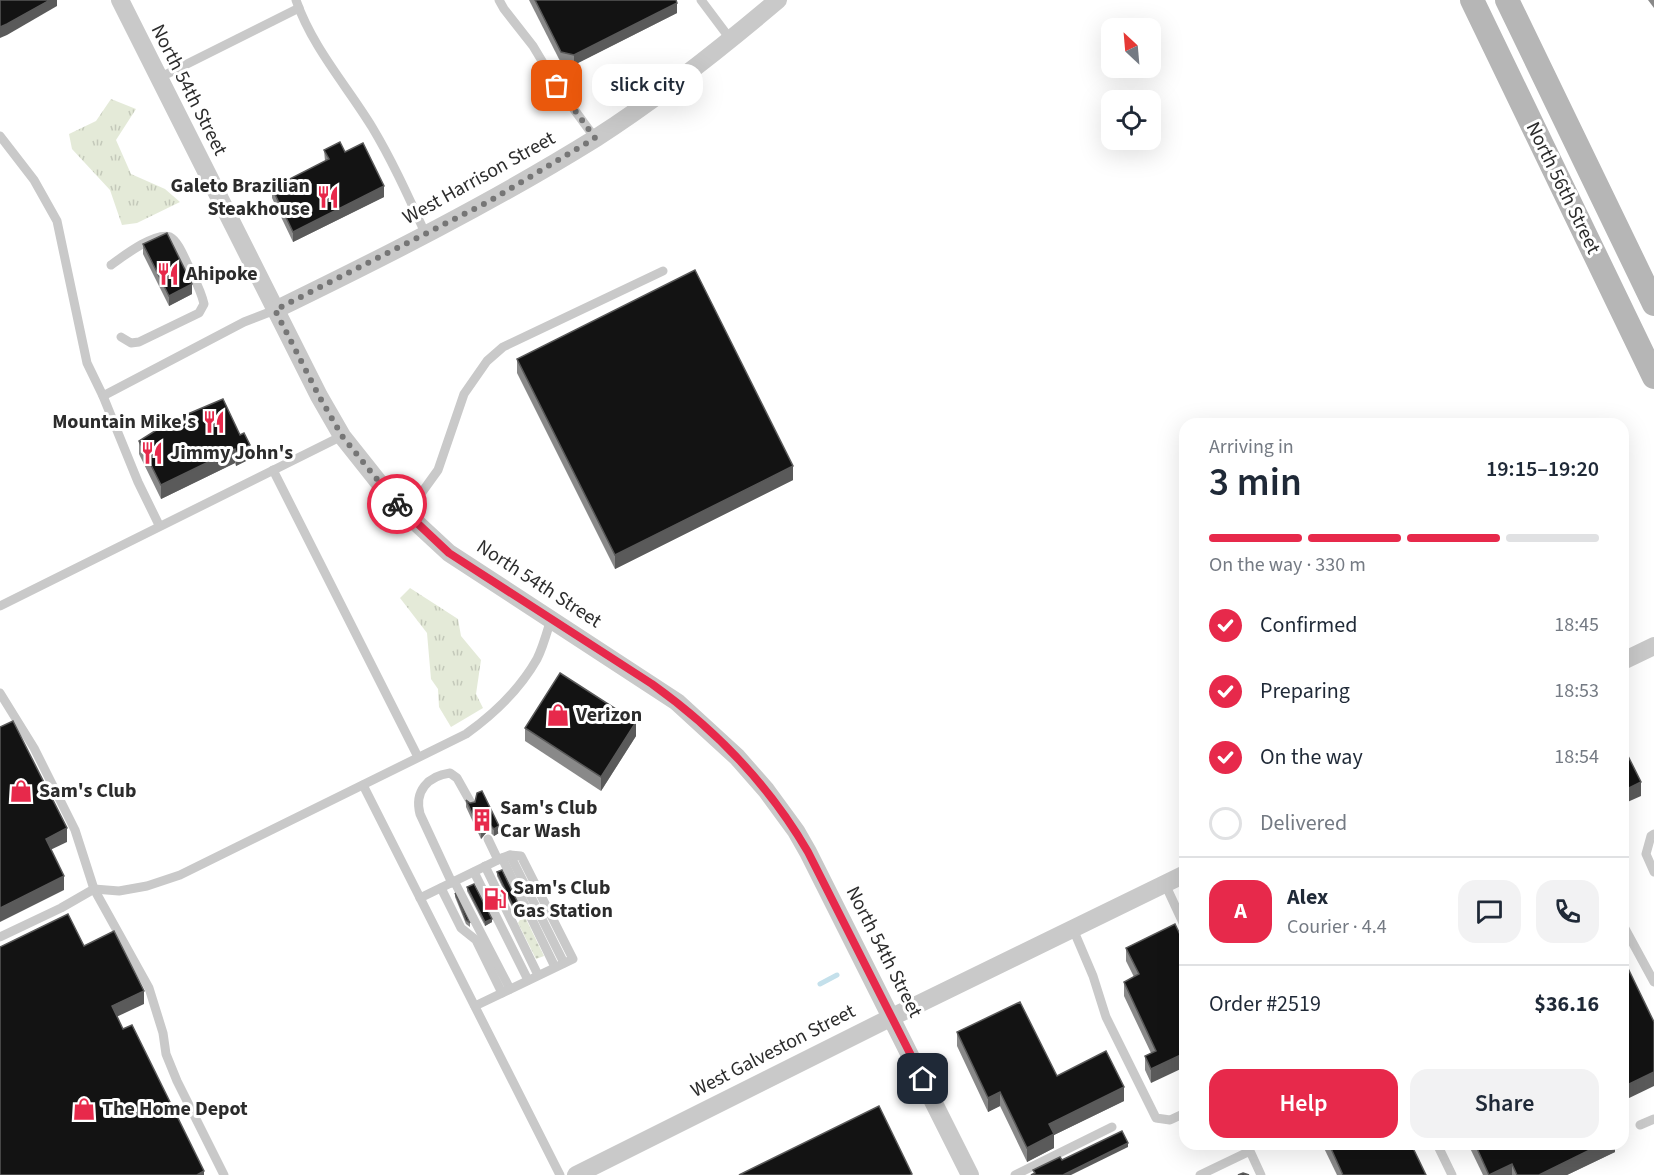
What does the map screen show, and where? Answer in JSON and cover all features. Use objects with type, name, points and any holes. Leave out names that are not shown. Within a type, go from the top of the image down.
[{"type":"main road","name":"North 56th Street","points":[[1472,0],[1654,377]]},
{"type":"main road","name":"North 56th Street","points":[[1507,0],[1654,304]]},
{"type":"street","name":"North 54th Street","points":[[120,0],[275,310],[342,436],[396,504],[449,553],[677,702],[737,757],[766,790],[800,838],[970,1175]]},
{"type":"street","name":"West Harrison Street","points":[[275,310],[488,202],[595,138],[731,40],[778,0]]},
{"type":"street","points":[[1629,658],[1654,646]]},
{"type":"street","name":"West Galveston Street","points":[[582,1174],[892,1017],[1179,877]]},
{"type":"lane","points":[[499,0],[595,138]]},
{"type":"lane","points":[[701,0],[731,40]]},
{"type":"lane","points":[[159,78],[298,4],[320,48],[371,126],[396,170],[426,235]]},
{"type":"lane","points":[[0,136],[34,180],[57,221],[81,344],[87,363],[159,525]]},
{"type":"lane","points":[[111,265],[145,243],[160,237],[170,237],[186,261],[204,304],[199,313],[139,342],[131,343],[122,337]]},
{"type":"lane","points":[[406,513],[438,470],[464,394],[487,361],[503,347],[663,271]]},
{"type":"lane","points":[[103,396],[244,322],[275,310]]},
{"type":"lane","points":[[0,606],[342,436]]},
{"type":"lane","points":[[273,470],[418,757]]},
{"type":"lane","points":[[0,937],[61,908],[94,889],[119,891],[147,886],[180,875],[466,734],[486,720],[519,687],[538,657],[551,619]]},
{"type":"lane","points":[[0,693],[34,748],[75,830],[94,889],[149,988],[173,1072],[224,1175]]},
{"type":"lane","points":[[471,803],[458,778],[450,773],[433,778],[422,788],[418,805],[420,814],[506,991]]},
{"type":"lane","points":[[363,785],[560,1175]]},
{"type":"lane","points":[[1654,834],[1651,836],[1646,854],[1654,872]]},
{"type":"lane","points":[[488,839],[503,858],[559,965]]},
{"type":"lane","points":[[420,898],[503,858],[521,856],[573,959],[475,1006]]},
{"type":"lane","points":[[485,866],[538,975]]},
{"type":"lane","points":[[474,872],[528,980]]},
{"type":"lane","points":[[1165,884],[1179,914]]},
{"type":"lane","points":[[441,888],[461,928],[476,939],[506,991]]},
{"type":"lane","points":[[1073,929],[1093,976],[1106,1017],[1156,1118],[1170,1120],[1179,1116]]},
{"type":"lane","points":[[1629,936],[1654,982]]},
{"type":"lane","points":[[1640,1125],[1654,1119]]},
{"type":"lane","points":[[1015,1175],[1112,1127]]},
{"type":"lane","points":[[1440,1150],[1452,1175]]},
{"type":"lane","points":[[1200,1175],[1250,1151],[1261,1175]]},
{"type":"green space","points":[[111,99],[136,109],[116,140],[131,174],[165,189],[180,202],[137,223],[122,225],[110,190],[72,149],[69,134],[96,121]]},
{"type":"green space","points":[[410,588],[458,619],[461,636],[481,660],[476,694],[483,708],[451,727],[439,707],[438,689],[431,679],[427,633],[400,598]]},
{"type":"green space","points":[[521,918],[526,919],[544,956],[536,959],[518,923]]},
{"type":"building","points":[[0,0],[50,0],[0,27]]},
{"type":"building","points":[[535,0],[676,0],[677,3],[574,55],[561,52]]},
{"type":"building","name":"Galeto Brazilian Steakhouse","points":[[340,142],[345,152],[363,143],[384,186],[293,232],[272,188],[329,159],[324,150]]},
{"type":"building","name":"Ahipoke","points":[[167,233],[192,284],[169,296],[143,244]]},
{"type":"building","points":[[695,270],[793,466],[615,555],[517,359]]},
{"type":"building","points":[[223,399],[240,435],[244,433],[250,445],[236,452],[235,449],[161,485],[139,441],[169,422]]},
{"type":"building","points":[[560,673],[636,722],[601,777],[525,728]]},
{"type":"building","name":"Sam's Club","points":[[13,721],[67,828],[46,839],[64,876],[0,908],[0,727]]},
{"type":"building","points":[[1629,758],[1641,782],[1629,788]]},
{"type":"building","name":"Sam's Club Car Wash","points":[[482,791],[499,826],[494,829],[486,826],[481,832],[466,800],[470,803],[475,802],[477,793]]},
{"type":"building","points":[[502,870],[519,905],[514,908],[497,872]]},
{"type":"building","points":[[474,884],[492,919],[485,922],[467,887]]},
{"type":"building","points":[[455,893],[470,923],[466,920]]},
{"type":"building","name":"The Home Depot","points":[[68,914],[84,946],[114,931],[144,991],[112,1006],[123,1029],[132,1025],[204,1171],[197,1175],[0,1175],[0,947]]},
{"type":"building","points":[[1175,924],[1179,932],[1179,1056],[1151,1069],[1145,1056],[1156,1051],[1124,982],[1139,974],[1126,948]]},
{"type":"building","points":[[1629,970],[1654,1022],[1654,1072],[1629,1084]]},
{"type":"building","points":[[1020,1002],[1057,1076],[1106,1051],[1124,1087],[1049,1124],[1054,1134],[1027,1148],[1000,1092],[988,1098],[957,1032]]},
{"type":"building","points":[[879,1106],[912,1174],[910,1175],[739,1175]]},
{"type":"building","points":[[1122,1131],[1128,1143],[1063,1175],[1031,1175],[1035,1173],[1033,1170],[1060,1157],[1062,1160]]},
{"type":"building","points":[[1332,1150],[1414,1150],[1426,1175],[1343,1175]]},
{"type":"building","points":[[1478,1150],[1590,1150],[1539,1175],[1517,1175],[1512,1164],[1489,1175]]},
{"type":"waterway","points":[[820,984],[837,975]]},
{"type":"way so far","points":[[397,504],[342,436],[275,310],[488,202],[595,138],[557,86]]},
{"type":"place","name":"slick city","points":[[557,86]]},
{"type":"place","name":"Galeto Brazilian Steakhouse","points":[[328,197]]},
{"type":"place","name":"Ahipoke","points":[[168,274]]},
{"type":"place","name":"Mountain Mike's","points":[[214,422]]},
{"type":"place","name":"Jimmy John's","points":[[152,453]]},
{"type":"place","name":"Verizon","points":[[558,715]]},
{"type":"place","name":"Sam's Club","points":[[21,791]]},
{"type":"place","name":"Sam's Club Car Wash","points":[[482,820]]},
{"type":"place","name":"Sam's Club Gas Station","points":[[495,899]]},
{"type":"place","name":"The Home Depot","points":[[84,1109]]},
{"type":"route","points":[[397,504],[449,553],[677,702],[737,757],[766,790],[796,831],[923,1079]]}]
